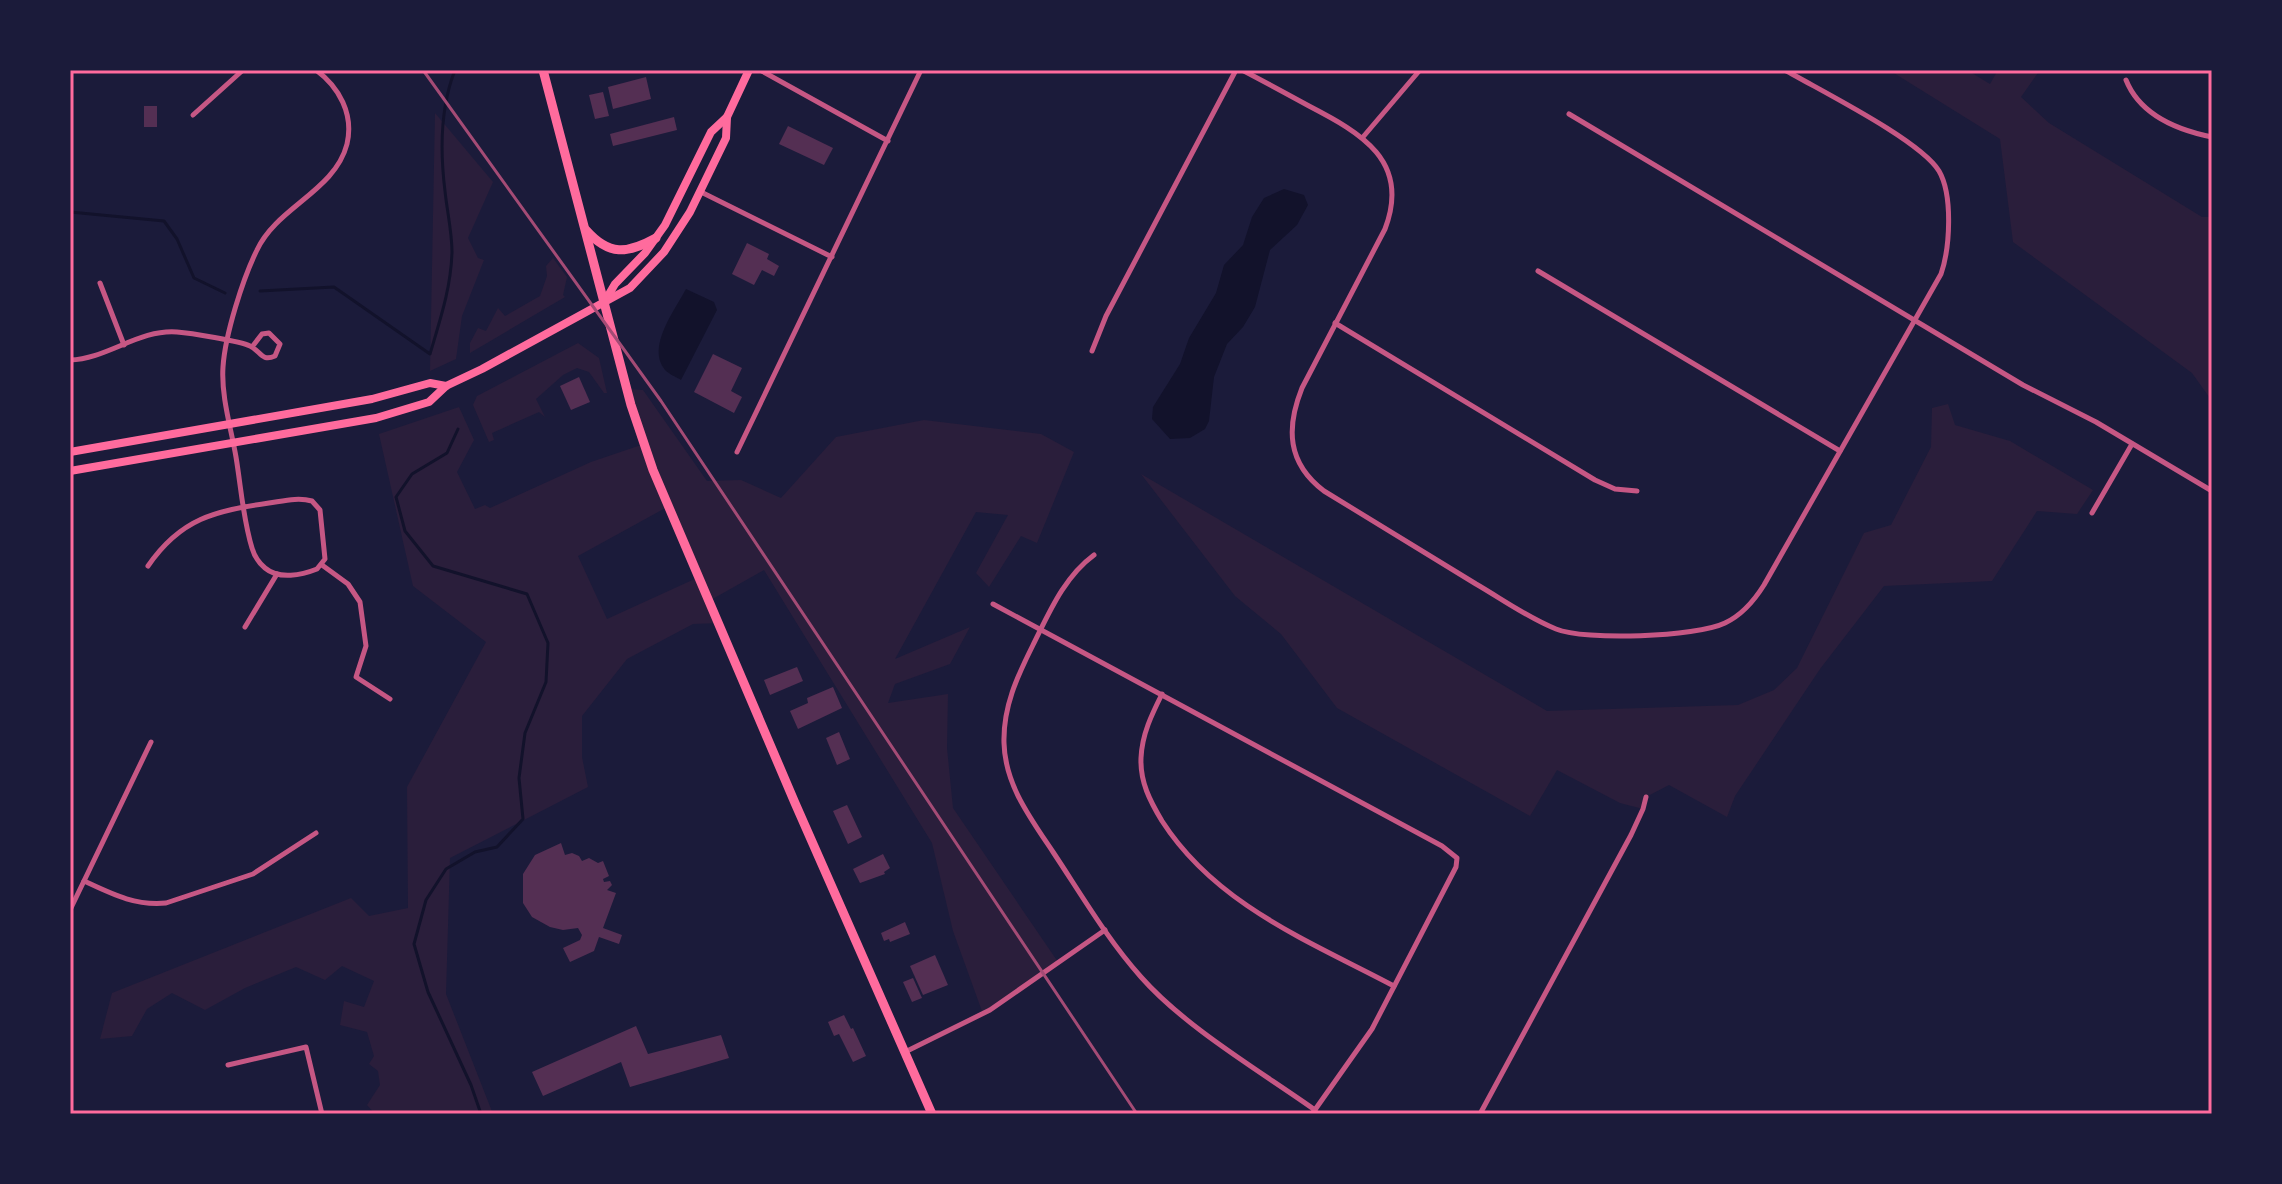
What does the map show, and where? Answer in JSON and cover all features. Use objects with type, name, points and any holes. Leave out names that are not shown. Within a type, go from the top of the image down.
[{"type":"main road","points":[[543,70],[631,405],[653,470],[932,1114]]},
{"type":"main road","points":[[604,302],[615,284],[656,238],[675,207],[711,132],[727,117],[749,70]]},
{"type":"main road","points":[[70,471],[376,418],[429,402],[446,386],[630,288],[673,241],[726,138],[727,117]]},
{"type":"main road","points":[[584,228],[598,244],[611,249],[639,248],[656,238]]},
{"type":"main road","points":[[70,452],[372,399],[430,383],[446,386]]},
{"type":"street","points":[[193,115],[243,70]]},
{"type":"street","points":[[148,566],[184,527],[212,514],[245,508],[299,499],[315,502],[320,510],[325,555],[322,565],[310,572],[277,574],[265,568],[255,555],[245,508],[223,378],[227,341],[246,278],[264,237],[334,170],[347,143],[348,121],[342,100],[330,82],[316,70]]},
{"type":"street","points":[[760,70],[888,141]]},
{"type":"street","points":[[737,452],[921,70]]},
{"type":"street","points":[[1092,351],[1106,316],[1239,70],[1363,137],[1383,162],[1392,191],[1385,229],[1294,408],[1291,437],[1304,471],[1324,491],[1527,614],[1568,633],[1634,635],[1694,631],[1722,625],[1735,617],[1764,585],[1915,321],[1946,260],[1947,199],[1941,174],[1929,158],[1908,142],[1785,70]]},
{"type":"street","points":[[1363,137],[1420,70]]},
{"type":"street","points":[[2126,80],[2137,100],[2154,115],[2188,131],[2212,137]]},
{"type":"street","points":[[1569,114],[2023,385],[2070,408],[2212,491]]},
{"type":"street","points":[[700,191],[832,257]]},
{"type":"street","points":[[1538,271],[1840,451]]},
{"type":"street","points":[[100,283],[124,345]]},
{"type":"street","points":[[1335,323],[1595,480],[1615,489],[1637,491]]},
{"type":"street","points":[[70,360],[98,355],[168,332],[252,347],[261,357],[268,359],[275,356],[280,344],[269,333],[256,339],[252,347]]},
{"type":"street","points":[[2092,513],[2132,444]]},
{"type":"street","points":[[993,604],[1041,629],[1162,694],[1442,846],[1457,858],[1456,867],[1356,1054],[1314,1112],[1173,1009],[1141,978],[1022,806],[1005,758],[1005,721],[1009,699],[1041,629],[1072,575],[1094,555]]},
{"type":"street","points":[[322,565],[348,584],[360,602],[366,646],[356,677],[390,699]]},
{"type":"street","points":[[245,627],[277,574]]},
{"type":"street","points":[[1162,694],[1143,740],[1141,766],[1147,794],[1172,835],[1209,877],[1257,914],[1394,986]]},
{"type":"street","points":[[70,910],[151,742]]},
{"type":"street","points":[[1480,1114],[1631,835],[1646,797]]},
{"type":"street","points":[[84,881],[128,901],[166,903],[253,874],[316,833]]},
{"type":"street","points":[[905,1052],[990,1010],[1105,930]]},
{"type":"street","points":[[228,1065],[306,1047],[322,1114]]},
{"type":"shaded area","points":[[1889,70],[1967,70],[1990,84],[1998,70],[2040,70],[2021,97],[2049,123],[2202,217],[2212,217],[2212,401],[2192,373],[2013,242],[2000,139]]},
{"type":"shaded area","points":[[435,113],[493,182],[468,238],[478,258],[484,260],[462,316],[456,359],[430,371]]},
{"type":"shaded area","points":[[1284,189],[1304,195],[1308,205],[1297,225],[1270,250],[1255,307],[1243,327],[1227,344],[1214,377],[1209,421],[1205,429],[1190,438],[1170,439],[1152,419],[1153,407],[1180,364],[1189,338],[1216,293],[1224,265],[1243,245],[1252,217],[1264,198]]},
{"type":"shaded area","points":[[553,258],[567,277],[565,297],[470,353],[470,343],[478,328],[486,331],[498,308],[505,316],[540,296],[547,276],[546,266]]},
{"type":"shaded area","points":[[686,289],[714,302],[717,310],[681,380],[665,370],[659,351],[664,329]]},
{"type":"shaded area","points":[[578,343],[599,358],[607,393],[589,372],[577,368],[563,375],[536,399],[545,417],[539,412],[492,433],[494,440],[489,442],[473,405],[477,396]]},
{"type":"shaded area","points":[[627,389],[643,390],[707,481],[741,480],[781,498],[836,437],[924,420],[1041,434],[1074,452],[1037,543],[1021,536],[989,587],[976,573],[1008,515],[976,512],[895,659],[970,627],[950,664],[895,684],[888,703],[948,694],[947,748],[953,808],[1058,962],[983,1014],[953,931],[932,843],[764,570],[709,601],[719,623],[693,624],[627,659],[582,716],[582,757],[588,787],[450,858],[446,994],[493,1114],[375,1114],[367,1105],[380,1085],[378,1071],[369,1064],[374,1056],[367,1032],[340,1025],[344,1001],[364,1007],[374,981],[342,966],[325,980],[296,967],[245,988],[205,1010],[172,993],[147,1009],[132,1036],[100,1039],[112,993],[351,898],[369,916],[408,908],[407,787],[486,642],[413,586],[379,434],[459,407],[474,440],[457,472],[475,509],[485,505],[490,508],[591,462],[644,444]],"holes":[[[669,506],[699,577],[607,619],[578,556]]]},
{"type":"shaded area","points":[[1948,404],[1955,425],[2010,441],[2093,490],[2077,514],[2037,511],[1992,581],[1884,586],[1820,669],[1735,796],[1727,817],[1669,785],[1646,797],[1643,809],[1620,803],[1557,770],[1530,816],[1337,708],[1281,634],[1235,596],[1141,474],[1547,711],[1738,705],[1774,690],[1797,668],[1864,533],[1891,525],[1931,447],[1932,408]]},
{"type":"building","points":[[646,77],[651,99],[613,109],[608,87]]},
{"type":"building","points":[[603,92],[609,116],[595,119],[589,95]]},
{"type":"building","points":[[144,106],[157,106],[157,127],[144,127]]},
{"type":"building","points":[[674,117],[677,130],[613,146],[610,134]]},
{"type":"building","points":[[788,126],[833,148],[824,165],[779,144]]},
{"type":"building","points":[[747,243],[769,254],[767,259],[779,266],[774,276],[762,270],[754,285],[732,274]]},
{"type":"building","points":[[713,354],[742,368],[731,391],[742,397],[734,413],[694,392]]},
{"type":"building","points":[[579,377],[590,402],[571,410],[560,386]]},
{"type":"building","points":[[797,667],[803,681],[770,695],[764,680]]},
{"type":"building","points":[[833,687],[842,708],[798,729],[790,711],[808,703],[807,698]]},
{"type":"building","points":[[839,732],[850,759],[837,765],[826,738]]},
{"type":"building","points":[[847,805],[862,837],[848,844],[833,811]]},
{"type":"building","points":[[561,843],[565,855],[572,853],[582,861],[589,858],[598,863],[603,861],[609,876],[603,879],[604,882],[610,881],[612,885],[607,890],[616,893],[603,928],[622,935],[619,944],[599,937],[594,951],[570,962],[563,948],[580,940],[582,935],[578,928],[563,930],[550,927],[532,917],[523,903],[523,874],[535,855]]},
{"type":"building","points":[[883,854],[890,868],[885,874],[860,883],[853,869]]},
{"type":"building","points":[[905,922],[910,934],[890,942],[889,939],[884,941],[881,933]]},
{"type":"building","points":[[935,955],[948,985],[923,995],[910,966]]},
{"type":"building","points":[[913,978],[922,998],[912,1002],[903,982]]},
{"type":"building","points":[[844,1015],[866,1056],[853,1062],[839,1034],[834,1036],[828,1022]]},
{"type":"building","points":[[636,1026],[648,1054],[721,1035],[729,1058],[630,1087],[621,1062],[543,1096],[532,1072]]},
{"type":"waterway","points":[[260,291],[334,287],[430,354],[450,278],[452,244],[442,145],[446,99],[455,70]]},
{"type":"waterway","points":[[70,212],[164,221],[177,239],[194,278],[225,293]]},
{"type":"waterway","points":[[458,429],[447,453],[412,474],[396,497],[405,531],[433,566],[527,594],[548,643],[546,682],[525,733],[519,778],[523,819],[497,847],[475,852],[446,869],[426,900],[414,944],[428,992],[481,1114]]},
{"type":"railway","points":[[423,70],[661,401],[1137,1114]]}]
